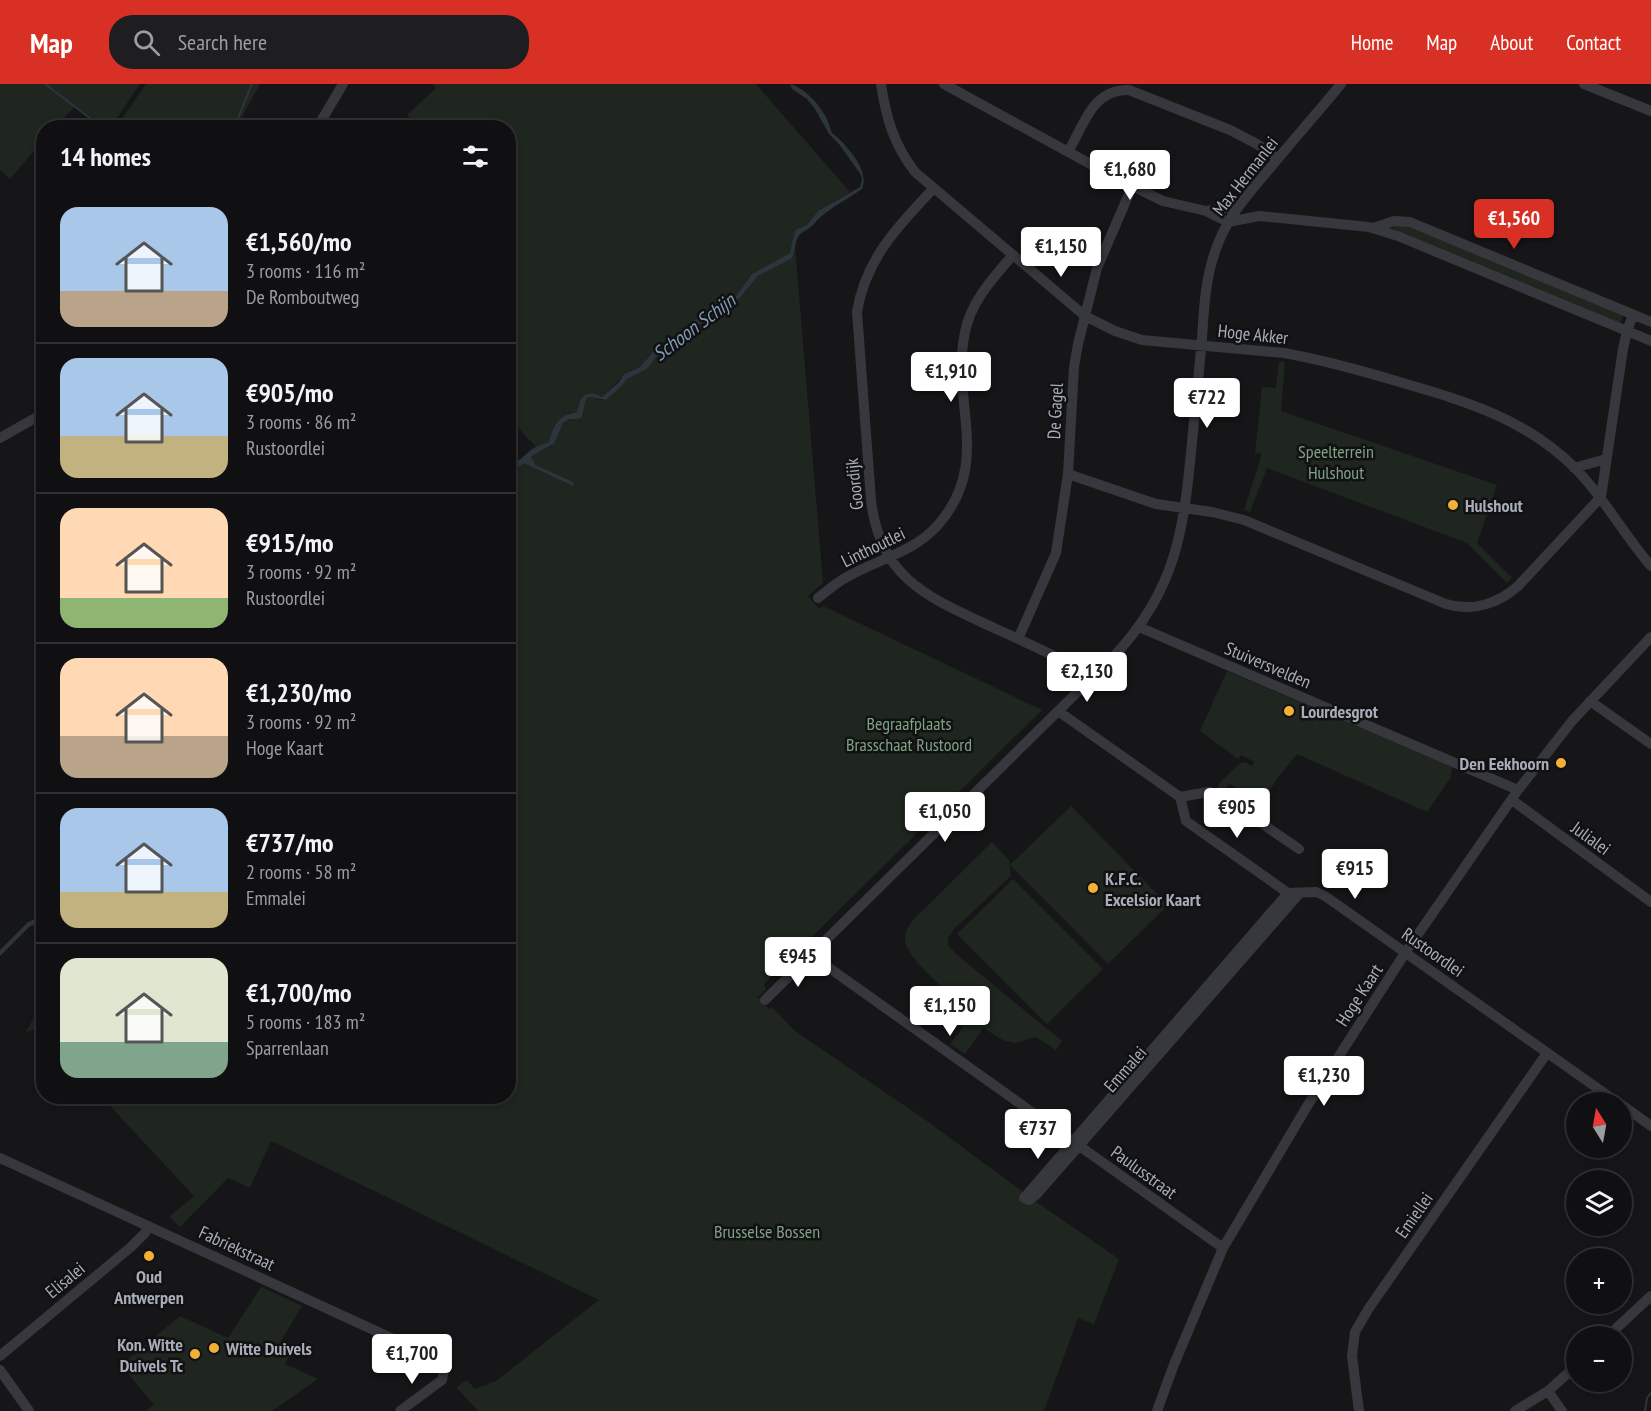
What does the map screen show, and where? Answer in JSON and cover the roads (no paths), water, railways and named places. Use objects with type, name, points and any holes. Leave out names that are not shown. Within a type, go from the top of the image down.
[{"type":"street","points":[[322,120],[343,84]]},
{"type":"street","name":"Hoge Akker","points":[[883,84],[887,119],[898,148],[915,172],[1085,316],[1115,331],[1142,340],[1307,357],[1462,400],[1486,409],[1527,431],[1574,468],[1601,497],[1651,566]]},
{"type":"street","points":[[944,84],[1068,152],[1164,201],[1206,211],[1228,222],[1259,216],[1373,228],[1398,236],[1651,340]]},
{"type":"street","name":"Max Hermanlei","points":[[765,1000],[1094,675],[1138,627],[1152,608],[1168,575],[1180,537],[1185,509],[1206,285],[1216,248],[1238,206],[1341,84]]},
{"type":"street","points":[[1584,84],[1651,111]]},
{"type":"street","points":[[1068,152],[1098,100],[1111,92],[1129,90],[1230,130],[1257,144],[1278,159]]},
{"type":"street","name":"De Gagel","points":[[1018,639],[1056,553],[1068,474],[1074,367],[1097,268],[1132,186]]},
{"type":"street","name":"Goordijk","points":[[933,189],[876,256],[864,281],[857,312],[872,508],[879,538],[901,573],[925,594],[1094,675]]},
{"type":"street","points":[[1206,211],[1238,206],[1259,216]]},
{"type":"street","points":[[1373,228],[1394,221],[1410,222],[1651,322]]},
{"type":"street","name":"Linthoutlei","points":[[818,598],[848,576],[906,551],[929,534],[948,512],[961,487],[968,443],[962,358],[965,331],[969,316],[982,292],[1012,256]]},
{"type":"street","points":[[1068,474],[1149,502],[1230,515],[1446,604],[1468,608],[1483,606],[1508,595],[1601,497],[1627,331],[1633,315]]},
{"type":"street","points":[[0,438],[36,418]]},
{"type":"street","points":[[1574,468],[1606,459]]},
{"type":"street","name":"Stuiversvelden","points":[[1138,627],[1518,790]]},
{"type":"street","name":"Hoge Kaart","points":[[1157,1411],[1223,1248],[1309,1103],[1405,953],[1518,790],[1554,742],[1651,637]]},
{"type":"street","points":[[1590,701],[1651,744]]},
{"type":"street","points":[[1058,711],[1180,797],[1208,792],[1219,794],[1299,849]]},
{"type":"street","name":"Rustoordlei","points":[[1180,797],[1186,821],[1294,894],[1316,892],[1325,896],[1603,1092]]},
{"type":"street","name":"Julialei","points":[[1512,800],[1651,902]]},
{"type":"street","name":"Emmalei","points":[[1076,1144],[1036,1195],[1029,1200],[1024,1198],[1076,1144],[1294,894]]},
{"type":"street","name":"Paulusstraat","points":[[811,955],[1223,1248]]},
{"type":"street","name":"Emiellei","points":[[1359,1411],[1352,1356],[1355,1332],[1369,1308],[1547,1053]]},
{"type":"street","points":[[1632,1112],[1651,1126]]},
{"type":"street","name":"Fabriekstraat","points":[[0,1158],[435,1358],[443,1366],[442,1380],[400,1411]]},
{"type":"street","name":"Elisalei","points":[[0,1356],[131,1247],[149,1226]]},
{"type":"street","points":[[1619,1326],[1651,1296]]},
{"type":"street","points":[[0,1370],[29,1411]]},
{"type":"street","points":[[1515,1411],[1548,1391],[1566,1375]]},
{"type":"street","points":[[1548,1391],[1562,1411]]},
{"type":"waterway","points":[[45,84],[92,120]]},
{"type":"waterway","points":[[237,120],[252,84]]},
{"type":"waterway","points":[[1645,1411],[1647,1398],[1651,1393]]},
{"type":"place","name":"Hulshout","points":[[1453,505]]},
{"type":"place","name":"Lourdesgrot","points":[[1289,711]]},
{"type":"place","name":"Den Eekhoorn","points":[[1561,763]]},
{"type":"place","name":"K.F.C. Excelsior Kaart","points":[[1093,888]]},
{"type":"place","name":"Oud Antwerpen","points":[[149,1256]]},
{"type":"place","name":"Witte Duivels","points":[[214,1348]]},
{"type":"place","name":"Kon. Witte Duivels Tc","points":[[195,1354]]},
{"type":"water label","name":"Schoon Schijn","points":[[694,327]]},
{"type":"park label","name":"Speelterrein Hulshout","points":[[1336,461]]},
{"type":"park label","name":"Begraafplaats Brasschaat Rustoord","points":[[909,733]]},
{"type":"park label","name":"Brusselse Bossen","points":[[767,1231]]}]
